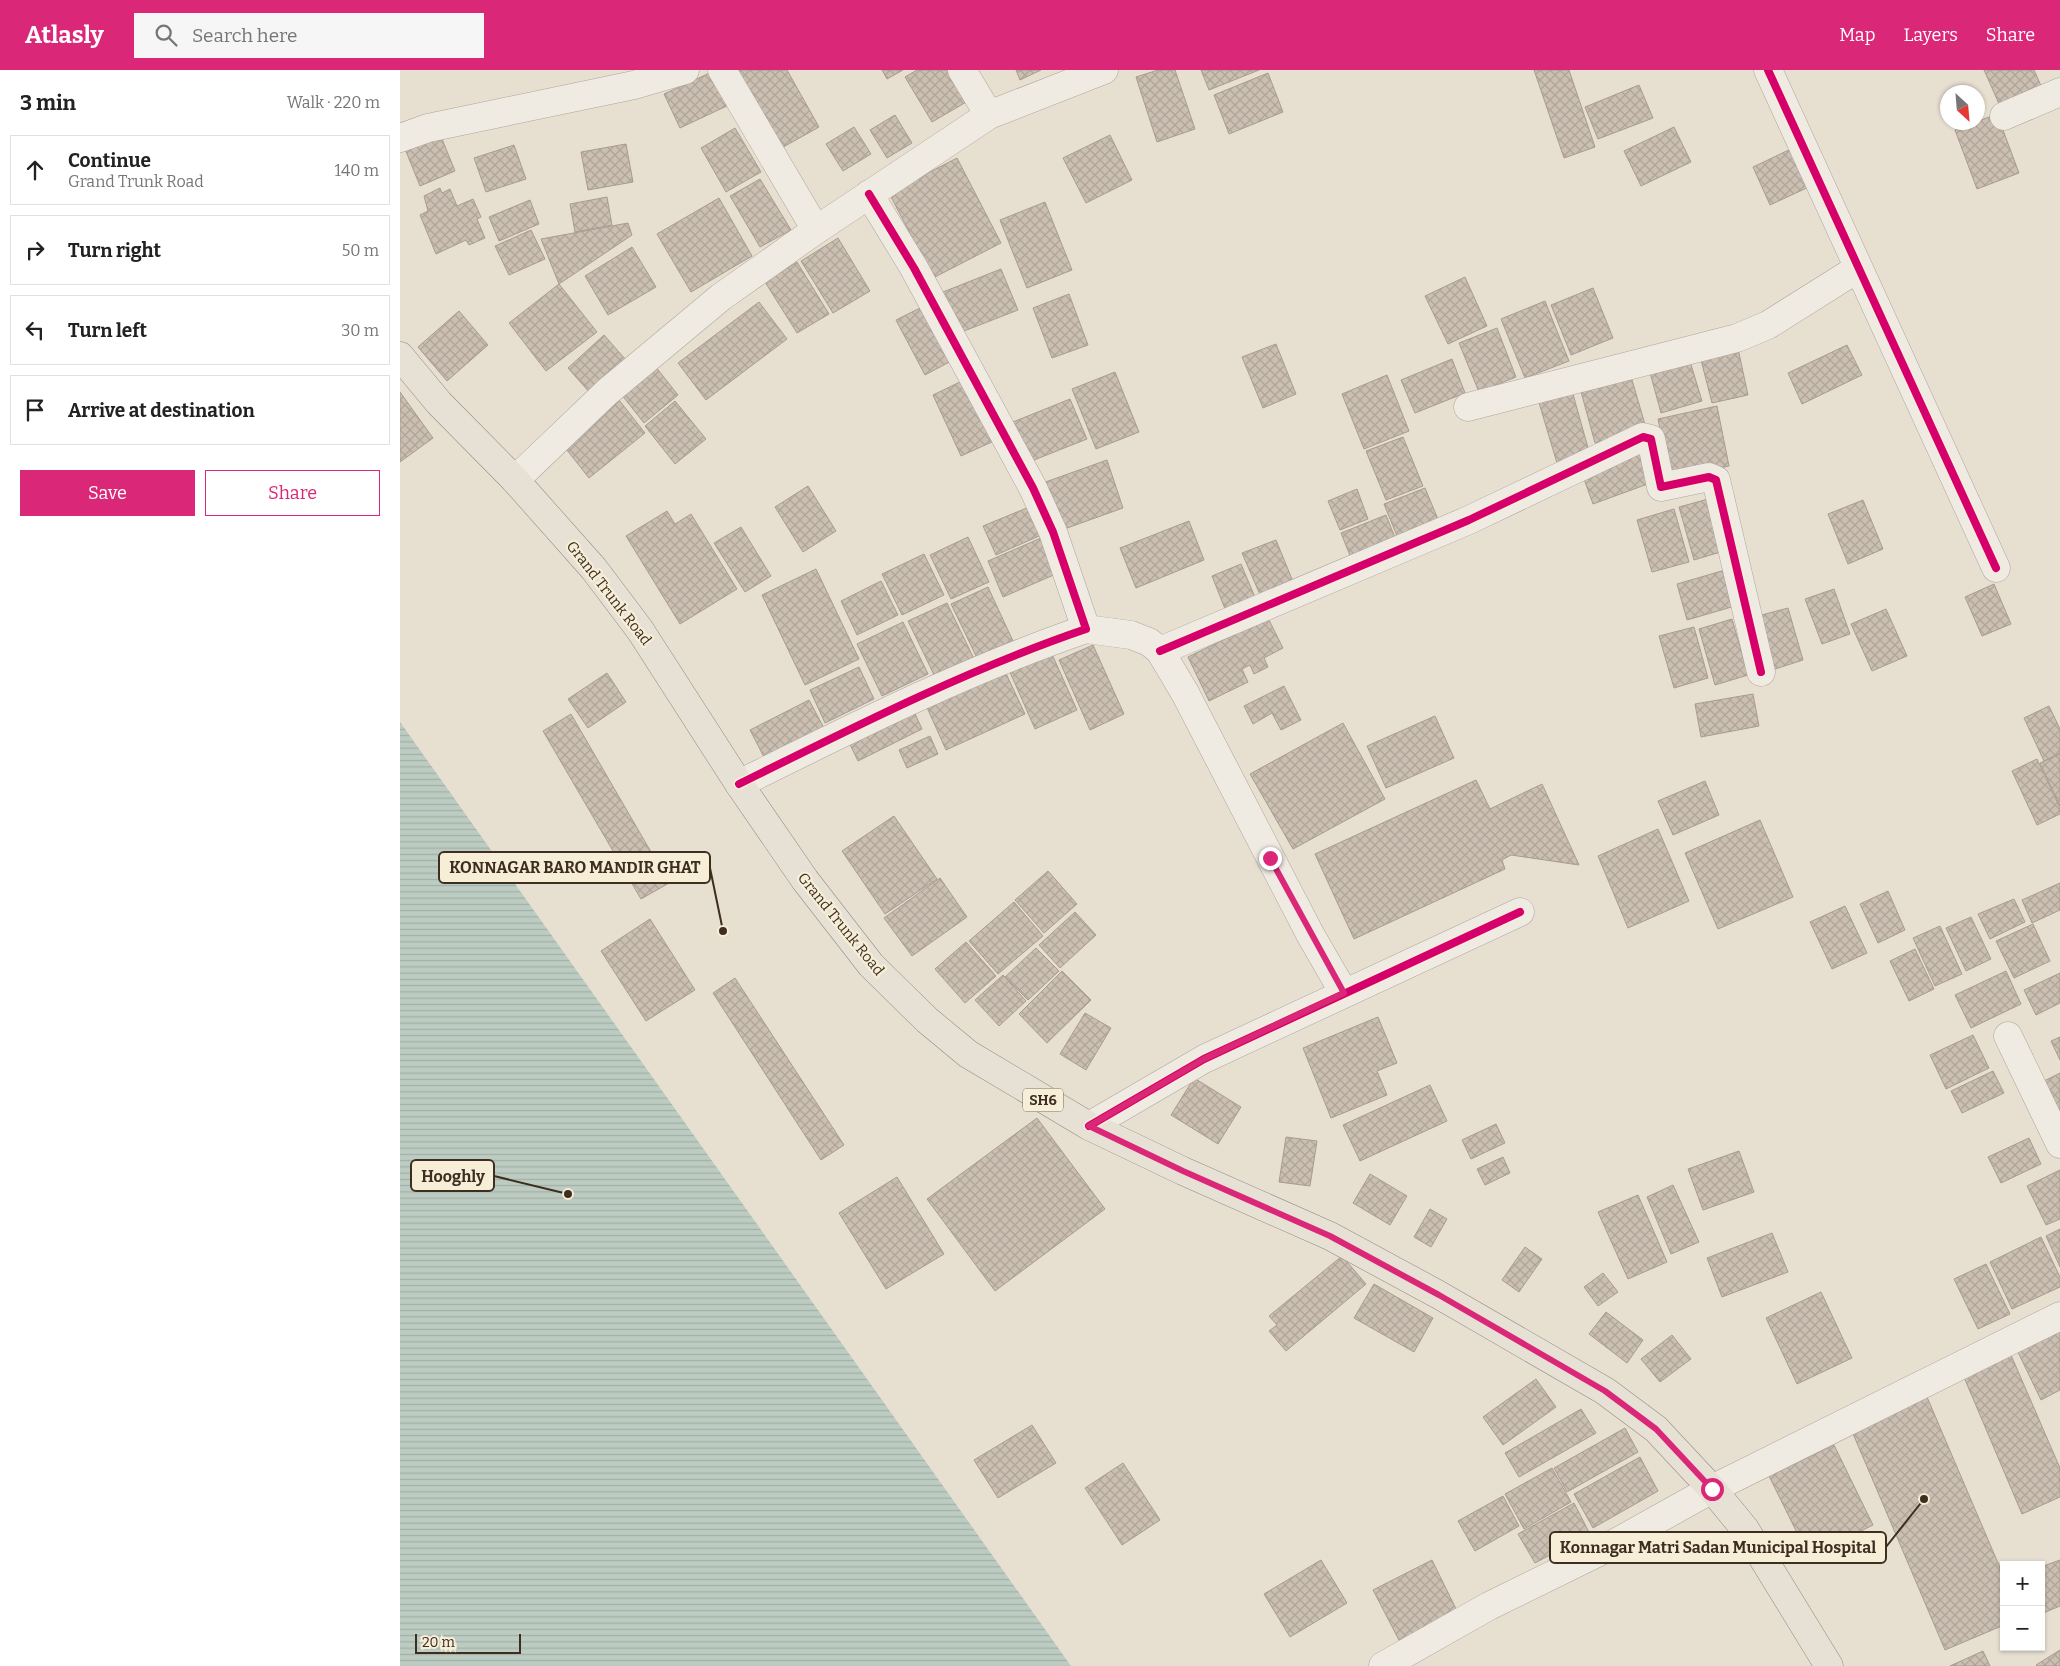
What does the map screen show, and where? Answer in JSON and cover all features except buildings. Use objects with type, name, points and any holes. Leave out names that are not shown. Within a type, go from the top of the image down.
[{"type":"main road","name":"Grand Trunk Road","points":[[400,356],[439,403],[515,480],[594,569],[640,630],[738,784],[804,880],[865,958],[920,1013],[968,1054],[1089,1126],[1183,1171],[1330,1236],[1439,1295],[1605,1391],[1656,1429],[1712,1489],[1745,1529],[1829,1666]]},
{"type":"street","points":[[400,138],[428,128],[634,85],[685,70]]},
{"type":"street","points":[[722,70],[816,230]]},
{"type":"street","points":[[962,70],[989,115]]},
{"type":"street","points":[[515,480],[607,392],[721,297],[816,230],[989,115],[1078,82],[1104,70]]},
{"type":"street","points":[[1768,70],[1857,269],[1996,568]]},
{"type":"street","points":[[2004,116],[2060,92]]},
{"type":"street","points":[[869,194],[914,268],[1033,488],[1053,532],[1086,628]]},
{"type":"street","points":[[1468,407],[1737,338],[1768,325],[1857,269]]},
{"type":"street","points":[[1160,651],[1469,520],[1646,437],[1650,439],[1661,487],[1709,477],[1716,480],[1760,672]]},
{"type":"street","points":[[738,784],[862,724],[1013,655],[1086,628],[1131,635],[1149,642],[1160,651],[1185,694],[1310,934],[1344,993]]},
{"type":"street","points":[[1089,1126],[1204,1059],[1520,912]]},
{"type":"street","points":[[2008,1036],[2060,1144]]},
{"type":"street","points":[[1383,1666],[1489,1606],[1599,1552],[1712,1489],[2060,1316]]},
{"type":"shaded area","points":[[400,722],[1071,1666],[400,1666]]},
{"type":"cycle path","points":[[1768,70],[1996,568]]},
{"type":"cycle path","points":[[739,784],[953,681],[1086,629],[1053,532],[1033,488],[914,268],[869,194]]},
{"type":"cycle path","points":[[1160,651],[1469,520],[1643,437],[1651,439],[1661,487],[1709,477],[1716,480],[1761,672]]},
{"type":"cycle path","points":[[1089,1126],[1204,1059],[1520,912]]},
{"type":"place","name":"KONNAGAR BARO MANDIR GHAT","points":[[723,931]]},
{"type":"place","name":"Hooghly","points":[[568,1194]]},
{"type":"place","name":"Konnagar Matri Sadan Municipal Hospital","points":[[1924,1499]]},
{"type":"route","points":[[1270,858],[1344,993],[1204,1059],[1089,1126],[1183,1171],[1330,1236],[1439,1295],[1605,1391],[1656,1429],[1712,1489]]}]
